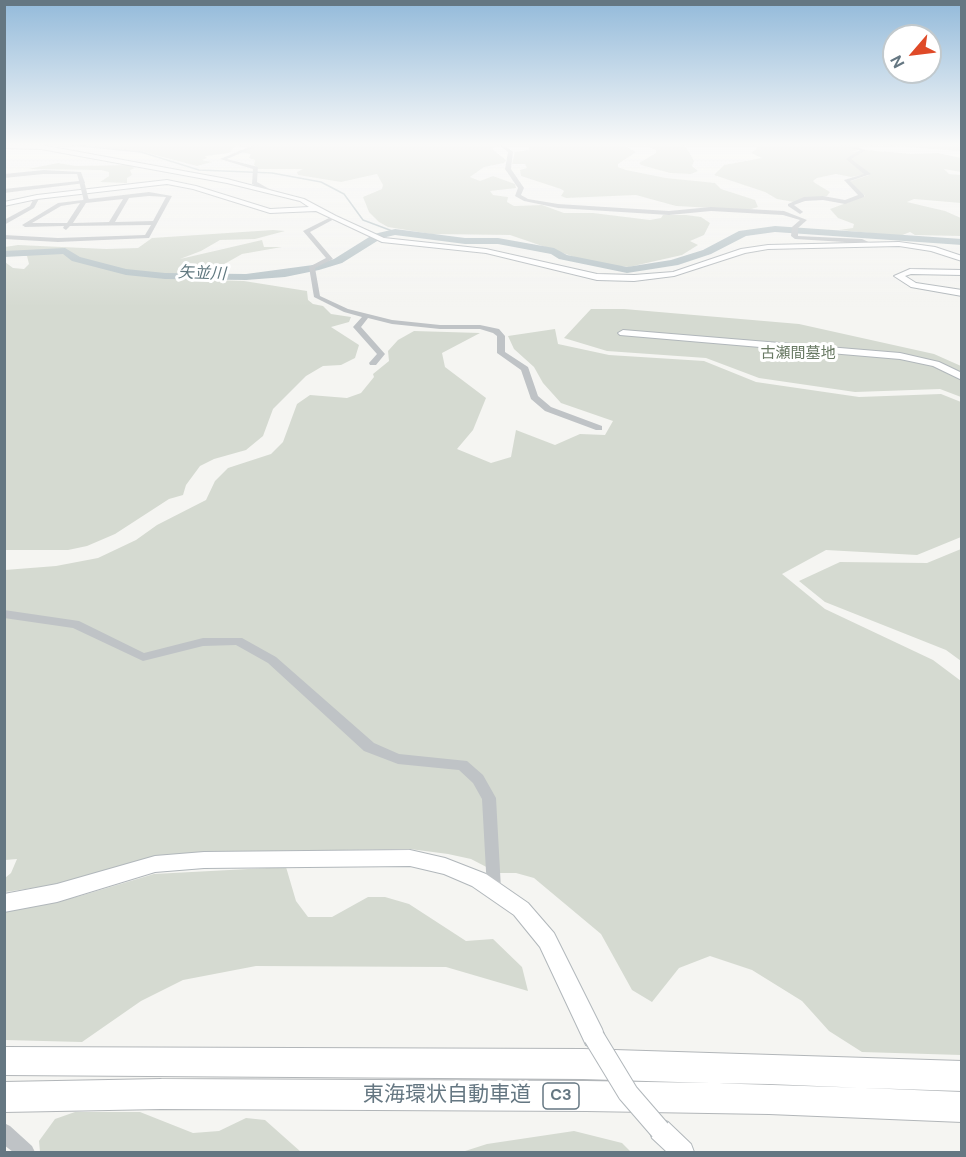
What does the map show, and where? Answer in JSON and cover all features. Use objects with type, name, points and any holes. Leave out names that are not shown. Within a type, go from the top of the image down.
[{"type":"highway","name":"東海環状自動車道","points":[[4,1061],[386,1061],[763,1068],[962,1076]]},
{"type":"highway","name":"東海環状自動車道","points":[[4,1097],[161,1094],[735,1098],[962,1107]]},
{"type":"main road","points":[[4,204],[27,199]]},
{"type":"main road","points":[[232,199],[270,211],[315,209]]},
{"type":"main road","points":[[298,199],[333,218],[382,240],[465,247],[516,256],[588,275],[616,278],[685,272],[752,249],[870,244],[912,245],[962,259]]},
{"type":"main road","points":[[962,273],[910,271],[898,276],[914,285],[962,294]]},
{"type":"main road","points":[[623,333],[900,356],[936,364],[962,377]]},
{"type":"main road","points":[[4,903],[57,893],[155,864],[204,860],[410,858],[445,866],[494,889],[521,909],[547,940],[594,1037],[628,1093],[660,1130],[683,1152]]},
{"type":"street","points":[[4,223],[32,207],[35,199]]},
{"type":"street","points":[[96,199],[60,204],[25,225],[154,223]]},
{"type":"street","points":[[111,224],[125,199]]},
{"type":"street","points":[[4,237],[58,240],[147,237],[167,199]]},
{"type":"street","points":[[524,199],[558,206],[669,213],[711,209],[784,213],[804,220]]},
{"type":"street","points":[[804,199],[790,205],[807,217],[795,230],[794,236],[800,240],[865,241],[870,244]]},
{"type":"street","points":[[828,199],[845,202],[854,199]]},
{"type":"street","points":[[58,240],[85,200]]},
{"type":"street","points":[[333,218],[307,229],[330,259],[312,267],[315,294],[331,304],[366,316],[419,325],[480,327],[496,331],[501,336],[501,353],[525,369],[534,397],[548,409],[599,428]]},
{"type":"street","points":[[366,316],[357,327],[381,354],[373,363]]},
{"type":"street","points":[[4,614],[75,624],[143,657],[203,642],[238,641],[272,660],[375,750],[407,761],[462,765],[478,779],[489,798],[494,889]]},
{"type":"street","points":[[4,1132],[26,1152]]},
{"type":"green space","points":[[364,199],[508,199],[507,202],[514,206],[542,205],[564,213],[593,213],[650,220],[661,218],[663,215],[686,215],[701,217],[710,223],[704,235],[690,241],[698,245],[682,255],[629,267],[595,264],[510,235],[431,234],[388,227],[369,212]]},
{"type":"green space","points":[[651,199],[752,199],[755,200],[758,207],[748,210],[676,206]]},
{"type":"green space","points":[[777,199],[811,199],[794,202]]},
{"type":"green space","points":[[857,199],[961,199],[961,203],[914,199],[907,202],[945,211],[961,218],[961,236],[915,235],[910,232],[900,236],[839,230],[853,228],[854,224],[838,218],[830,209]]},
{"type":"green space","points":[[285,231],[255,239],[220,240],[180,259],[262,240],[264,247],[282,247],[242,254],[212,271],[178,272],[178,279],[244,281],[307,291],[308,300],[313,304],[323,306],[331,314],[351,317],[349,322],[331,327],[359,345],[355,358],[341,365],[323,366],[306,376],[273,409],[263,436],[246,450],[214,459],[200,466],[186,485],[183,495],[169,499],[115,534],[87,546],[68,550],[5,550],[5,262],[13,268],[24,269],[29,264],[27,256],[5,252],[5,247],[18,245],[138,248],[152,238]]},
{"type":"green space","name":"古瀬間墓地","points":[[591,309],[624,309],[799,324],[934,354],[961,366],[961,397],[940,389],[855,392],[759,378],[706,358],[607,351],[564,338]]},
{"type":"green space","points":[[555,329],[558,344],[609,355],[704,361],[756,382],[859,397],[941,394],[961,402],[961,537],[917,555],[826,550],[782,574],[825,609],[933,660],[961,681],[961,1055],[862,1052],[829,1031],[802,1001],[752,970],[710,956],[679,968],[652,1002],[632,990],[601,934],[534,878],[516,873],[498,873],[471,859],[448,854],[410,849],[204,852],[153,858],[61,884],[5,892],[5,878],[11,873],[17,859],[5,860],[5,570],[56,566],[98,558],[136,540],[157,525],[206,500],[215,481],[228,468],[271,454],[283,442],[297,404],[310,395],[347,398],[361,393],[374,377],[373,374],[389,361],[388,351],[398,340],[414,331],[480,333],[442,353],[445,367],[486,398],[473,430],[457,449],[491,463],[511,457],[516,430],[555,445],[580,434],[605,435],[613,421],[561,403],[543,383],[534,367],[514,349],[508,336]]},
{"type":"green space","points":[[961,549],[961,661],[946,650],[825,602],[799,581],[840,562],[927,563]]},
{"type":"green space","points":[[286,867],[296,901],[308,917],[332,917],[368,897],[385,897],[409,904],[466,941],[493,939],[522,967],[528,991],[446,967],[256,966],[183,980],[141,1001],[82,1042],[5,1040],[5,912],[80,896],[154,874]]},
{"type":"green space","points":[[75,1112],[140,1112],[193,1133],[219,1131],[246,1118],[265,1120],[301,1152],[40,1152],[39,1141],[55,1119]]},
{"type":"green space","points":[[574,1131],[622,1143],[631,1152],[462,1152],[487,1144]]},
{"type":"waterway","points":[[348,199],[363,220],[395,232]]},
{"type":"waterway","name":"矢並川","points":[[4,254],[65,251],[76,259],[126,272],[165,276],[246,277],[285,274],[315,268],[338,261],[378,236],[395,232],[465,241],[498,241],[554,251],[563,257],[627,270],[674,263],[707,252],[743,233],[775,229],[962,242]]}]
